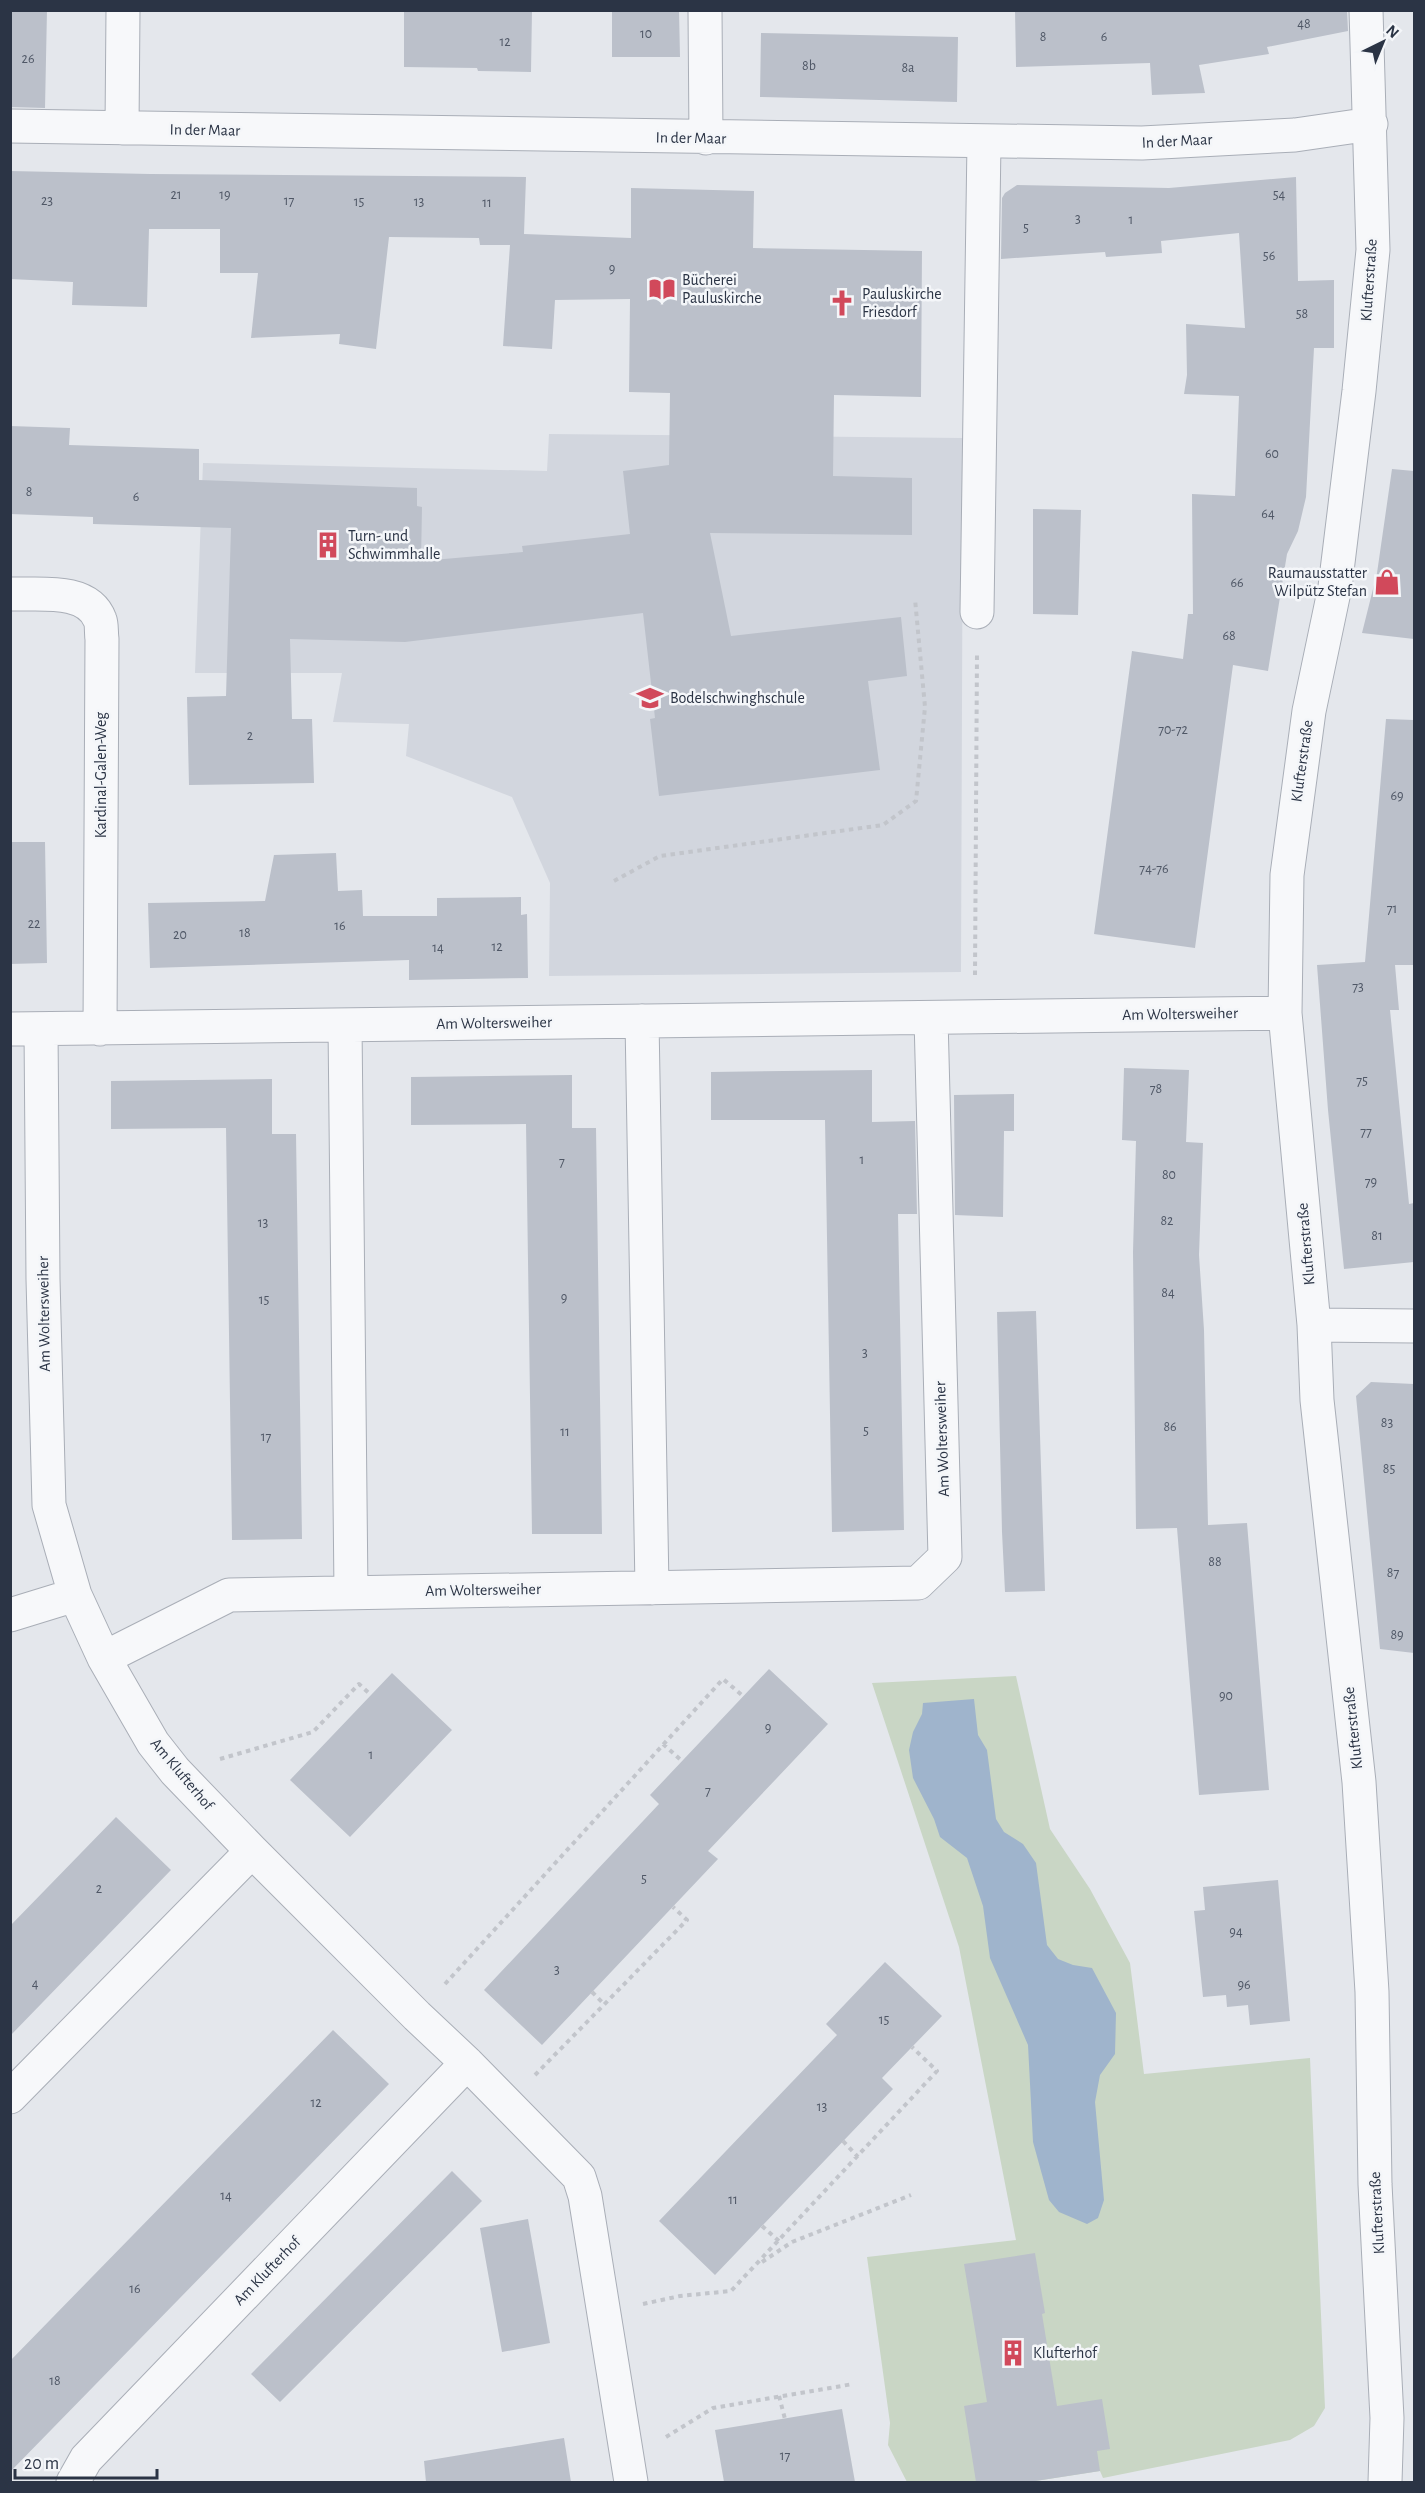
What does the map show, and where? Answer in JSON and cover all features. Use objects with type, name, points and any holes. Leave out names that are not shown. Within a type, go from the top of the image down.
[{"type":"street","points":[[122,128],[123,10]]},
{"type":"street","points":[[705,10],[706,138]]},
{"type":"street","name":"Klufterstraße","points":[[1366,10],[1373,250],[1359,391],[1335,587],[1309,711],[1287,875],[1285,1013],[1314,1325],[1317,1400],[1359,1782],[1372,1992],[1375,2184],[1388,2418],[1385,2482]]},
{"type":"street","name":"In der Maar","points":[[10,126],[1142,143],[1295,135],[1371,124]]},
{"type":"street","points":[[977,612],[984,142]]},
{"type":"street","name":"Kardinal-Galen-Weg","points":[[10,594],[69,596],[85,603],[95,611],[100,621],[102,639],[100,1029]]},
{"type":"street","name":"Am Woltersweiher","points":[[931,1018],[945,1557],[918,1583],[229,1594],[105,1658],[75,1595],[49,1505],[43,1279],[26,1029],[1285,1013]]},
{"type":"street","points":[[642,1021],[652,1588]]},
{"type":"street","points":[[345,1025],[351,1592]]},
{"type":"street","points":[[1314,1325],[1414,1326]]},
{"type":"street","points":[[10,1615],[75,1595]]},
{"type":"street","name":"Am Klufterhof","points":[[105,1658],[153,1743],[175,1771],[252,1851],[579,2177],[585,2196],[629,2472]]},
{"type":"street","points":[[10,2097],[252,1851]]},
{"type":"street","name":"Am Klufterhof","points":[[74,2482],[86,2459],[467,2063]]},
{"type":"path","points":[[614,881],[660,856],[884,825],[916,801],[925,707],[915,600]]},
{"type":"path","points":[[974,1017],[977,612]]},
{"type":"path","points":[[417,2016],[723,1679],[743,1696]]},
{"type":"path","points":[[175,1771],[313,1732],[359,1684],[370,1695]]},
{"type":"path","points":[[663,1744],[681,1761]]},
{"type":"path","points":[[507,2104],[687,1920],[673,1907]]},
{"type":"path","points":[[591,1992],[604,2004]]},
{"type":"path","points":[[602,2313],[680,2296],[731,2291],[937,2070],[912,2047]]},
{"type":"path","points":[[843,2142],[858,2157]]},
{"type":"path","points":[[756,2266],[792,2242],[912,2195]]},
{"type":"path","points":[[762,2226],[779,2241]]},
{"type":"path","points":[[629,2472],[713,2408],[853,2384]]},
{"type":"path","points":[[779,2396],[784,2419]]},
{"type":"shaded area","name":"Bodelschwinghschule","points":[[549,434],[963,438],[961,972],[549,976],[550,883],[512,797],[406,756],[409,724],[333,722],[342,673],[195,673],[203,463],[547,471]]},
{"type":"green space","points":[[1016,1676],[1050,1829],[1090,1889],[1130,1963],[1144,2074],[1310,2058],[1325,2408],[1314,2426],[1290,2440],[1103,2478],[1100,2471],[1029,2482],[907,2482],[888,2445],[890,2423],[867,2257],[1016,2240],[959,1947],[872,1683]]},
{"type":"water","points":[[974,1699],[978,1735],[987,1750],[996,1819],[1004,1832],[1023,1844],[1036,1863],[1047,1945],[1058,1959],[1073,1965],[1092,1968],[1116,2013],[1115,2054],[1100,2075],[1095,2102],[1104,2200],[1098,2218],[1087,2224],[1059,2212],[1049,2200],[1033,2142],[1028,2045],[990,1958],[983,1906],[967,1858],[940,1837],[934,1819],[913,1778],[909,1750],[913,1732],[922,1714],[923,1703]]},
{"type":"building","points":[[10,10],[47,10],[45,108],[10,107]]},
{"type":"building","points":[[404,10],[532,10],[531,72],[478,71],[477,68],[404,67]]},
{"type":"building","points":[[612,10],[679,10],[680,57],[612,57]]},
{"type":"building","points":[[1015,10],[1347,10],[1348,31],[1267,47],[1269,54],[1199,65],[1205,93],[1152,95],[1150,63],[1016,67]]},
{"type":"building","points":[[761,33],[958,37],[957,102],[760,97]]},
{"type":"building","points":[[10,171],[526,177],[524,234],[631,238],[631,188],[754,191],[753,248],[922,251],[921,397],[834,395],[833,476],[912,478],[912,535],[710,533],[731,636],[901,617],[907,676],[868,681],[880,770],[659,796],[650,719],[655,718],[643,613],[405,642],[290,639],[292,719],[312,719],[314,783],[189,785],[187,697],[226,696],[231,528],[93,524],[93,517],[10,514],[10,426],[70,428],[69,445],[199,449],[199,480],[417,488],[417,506],[422,507],[421,561],[523,552],[522,546],[630,534],[623,471],[669,465],[670,393],[629,392],[630,299],[555,300],[552,349],[503,346],[510,245],[480,245],[479,238],[389,237],[376,349],[339,344],[340,334],[251,338],[258,273],[220,273],[220,229],[149,229],[147,307],[72,305],[73,282],[10,279]]},
{"type":"building","points":[[1296,177],[1298,281],[1334,280],[1334,348],[1314,348],[1306,497],[1298,531],[1287,554],[1268,671],[1233,665],[1195,948],[1094,934],[1132,651],[1183,659],[1188,614],[1193,614],[1192,494],[1235,496],[1239,396],[1184,394],[1187,375],[1186,324],[1245,328],[1239,233],[1161,241],[1162,253],[1106,257],[1105,252],[1001,259],[1002,198],[1005,193],[1017,185],[1169,188]]},
{"type":"building","points":[[1392,469],[1414,471],[1414,639],[1362,633],[1377,573]]},
{"type":"building","points":[[1033,509],[1081,510],[1078,615],[1033,614]]},
{"type":"building","points":[[1386,719],[1414,720],[1414,965],[1395,965],[1399,1010],[1390,1010],[1409,1204],[1414,1203],[1414,1262],[1344,1269],[1328,1110],[1317,965],[1365,962]]},
{"type":"building","points":[[10,842],[45,842],[47,963],[10,964]]},
{"type":"building","points":[[336,853],[338,891],[362,890],[363,916],[437,916],[437,898],[521,897],[521,915],[527,914],[528,978],[409,980],[409,960],[150,968],[148,903],[265,901],[274,855]]},
{"type":"building","points":[[1124,1068],[1189,1070],[1186,1142],[1203,1143],[1199,1255],[1204,1330],[1208,1525],[1247,1523],[1269,1790],[1199,1795],[1177,1528],[1136,1529],[1133,1252],[1136,1141],[1122,1140]]},
{"type":"building","points":[[872,1070],[872,1122],[915,1121],[917,1214],[898,1214],[904,1530],[832,1532],[825,1120],[711,1120],[711,1072]]},
{"type":"building","points":[[572,1075],[572,1128],[596,1128],[602,1534],[532,1534],[526,1124],[411,1125],[411,1077]]},
{"type":"building","points":[[272,1079],[272,1134],[296,1134],[302,1539],[232,1540],[226,1128],[111,1129],[111,1081]]},
{"type":"building","points":[[1014,1094],[1014,1131],[1004,1131],[1003,1217],[955,1215],[954,1095]]},
{"type":"building","points":[[1036,1311],[1045,1591],[1005,1592],[997,1312]]},
{"type":"building","points":[[1371,1382],[1414,1384],[1414,1653],[1380,1649],[1356,1396]]},
{"type":"building","points":[[769,1669],[828,1724],[708,1851],[718,1859],[542,2045],[484,1990],[659,1804],[650,1795]]},
{"type":"building","points":[[392,1673],[452,1730],[350,1837],[290,1780]]},
{"type":"building","points":[[116,1817],[171,1870],[10,2036],[10,1926]]},
{"type":"building","points":[[1278,1880],[1290,2021],[1250,2025],[1248,2005],[1227,2007],[1226,1995],[1203,1997],[1194,1911],[1205,1910],[1203,1887]]},
{"type":"building","points":[[885,1962],[942,2016],[882,2078],[893,2089],[715,2275],[659,2221],[837,2035],[826,2024]]},
{"type":"building","points":[[333,2030],[389,2084],[10,2472],[10,2361]]},
{"type":"building","points":[[452,2171],[482,2201],[280,2402],[251,2374]]},
{"type":"building","points":[[528,2219],[550,2343],[502,2352],[480,2228]]},
{"type":"building","name":"Klufterhof","points":[[1035,2253],[1057,2406],[1102,2399],[1110,2449],[1097,2451],[1100,2471],[1029,2482],[976,2482],[964,2406],[987,2402],[964,2264]]},
{"type":"building","points":[[842,2409],[855,2482],[724,2482],[715,2430]]},
{"type":"building","points":[[564,2438],[571,2482],[426,2482],[424,2461]]},
{"type":"place","name":"Bücherei Pauluskirche","points":[[662,289]]},
{"type":"place","name":"Pauluskirche Friesdorf","points":[[842,303]]},
{"type":"place","name":"Turn- und Schwimmhalle","points":[[328,545]]},
{"type":"place","name":"Raumausstatter Wilpütz Stefan","points":[[1387,582]]},
{"type":"place","name":"Bodelschwinghschule","points":[[650,698]]},
{"type":"place","name":"Klufterhof","points":[[1013,2353]]}]
